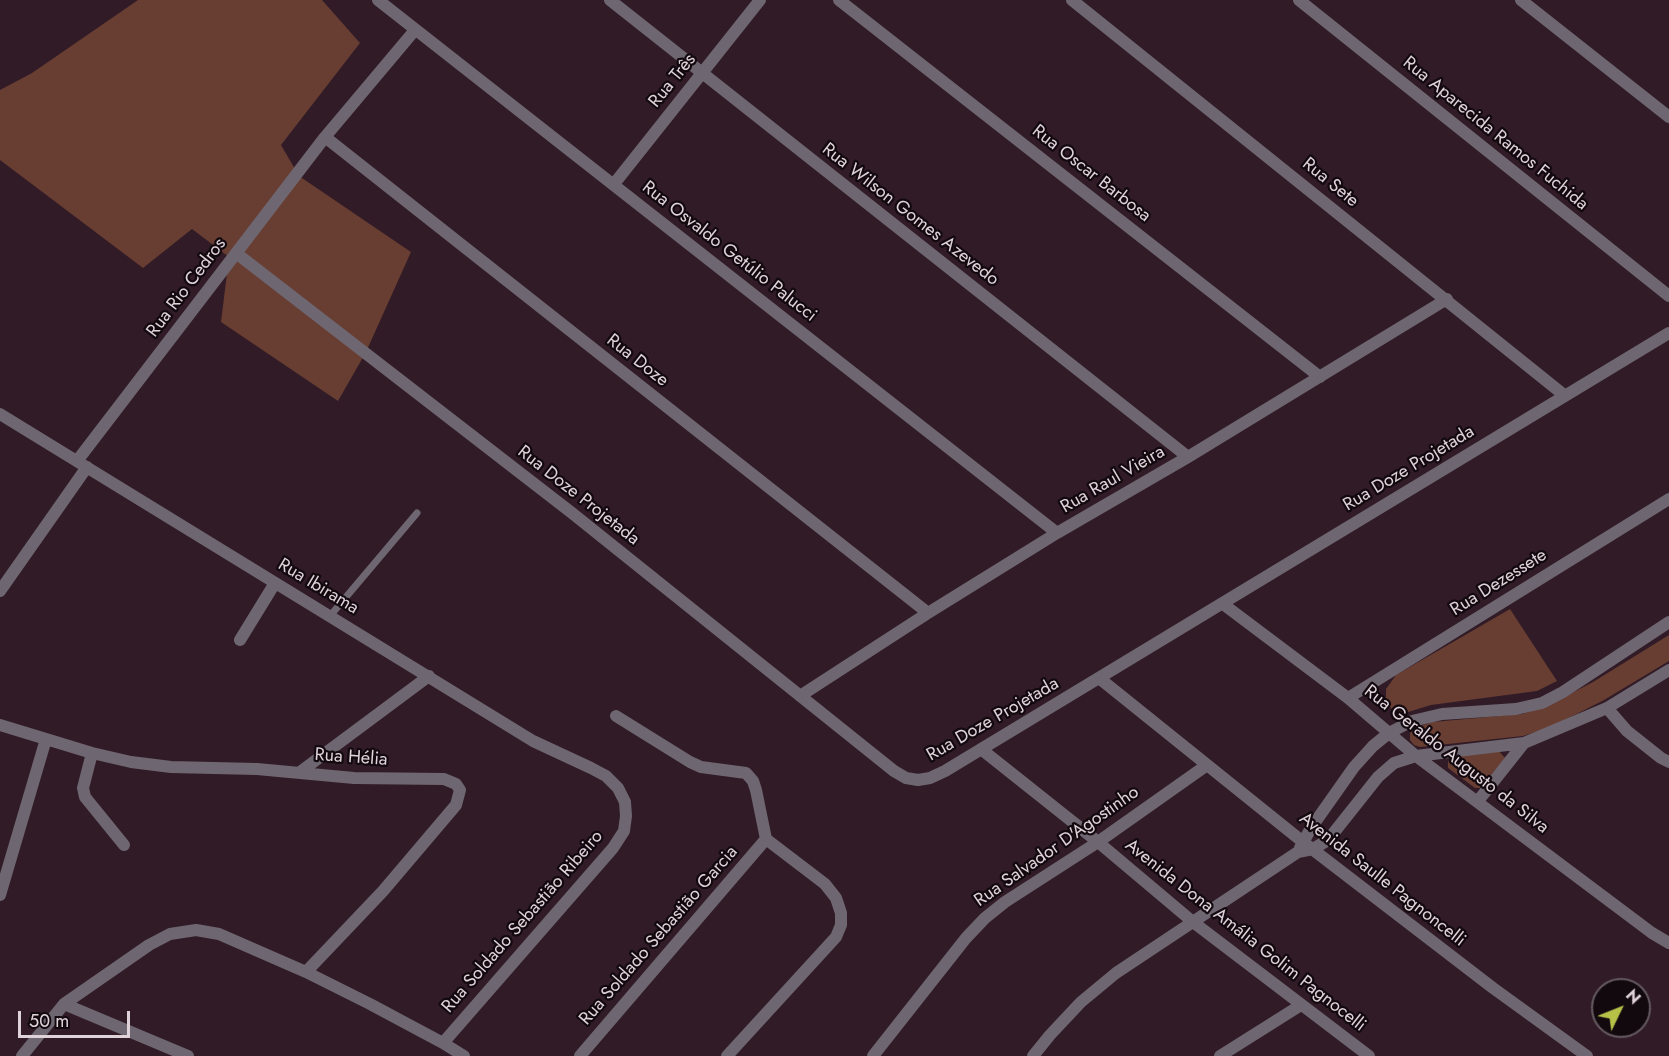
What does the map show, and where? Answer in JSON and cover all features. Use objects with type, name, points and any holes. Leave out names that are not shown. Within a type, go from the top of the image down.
[{"type":"street","name":"Rua Osvaldo Getúlio Palucci","points":[[378,0],[1057,533]]},
{"type":"street","name":"Rua Wilson Gomes Azevedo","points":[[610,0],[1188,457]]},
{"type":"street","name":"Rua Três","points":[[614,184],[760,0]]},
{"type":"street","name":"Rua Oscar Barbosa","points":[[839,0],[1320,377]]},
{"type":"street","name":"Rua Sete","points":[[1072,0],[1564,395]]},
{"type":"street","name":"Rua Aparecida Ramos Fuchida","points":[[1299,0],[1669,296]]},
{"type":"street","points":[[1521,0],[1669,117]]},
{"type":"street","name":"Rua Rio Cedros","points":[[0,591],[82,464],[236,253],[325,137],[416,30]]},
{"type":"street","name":"Rua Doze","points":[[325,137],[928,613]]},
{"type":"street","name":"Rua Doze Projetada","points":[[236,253],[562,506],[894,771],[906,778],[918,780],[930,778],[981,749],[1669,333]]},
{"type":"street","name":"Rua Raul Vieira","points":[[800,696],[1057,533],[1188,457],[1447,299]]},
{"type":"street","name":"Rua Ibirama","points":[[0,414],[533,741],[606,776],[618,788]]},
{"type":"street","name":"Rua Dezessete","points":[[1348,698],[1669,499]]},
{"type":"street","points":[[240,640],[276,583]]},
{"type":"street","name":"Rua Geraldo Augusto da Silva","points":[[1223,604],[1348,698],[1416,756],[1652,933],[1669,943]]},
{"type":"street","points":[[1304,848],[1354,767],[1389,732],[1412,721],[1442,714],[1516,709],[1542,703],[1563,692],[1669,622]]},
{"type":"street","points":[[1033,1056],[1080,1002],[1116,973],[1304,848],[1328,840],[1378,777],[1394,763],[1416,756],[1524,743],[1607,708],[1669,670]]},
{"type":"street","points":[[300,772],[429,676]]},
{"type":"street","name":"Avenida Saulle Pagnoncelli","points":[[1099,678],[1207,765],[1304,848],[1587,1056]]},
{"type":"street","points":[[1607,708],[1627,731],[1669,762]]},
{"type":"street","points":[[616,716],[690,762],[701,766],[746,773],[753,781],[756,790],[766,839],[825,884],[836,898],[841,924],[836,937],[727,1056]]},
{"type":"street","name":"Rua Hélia","points":[[0,725],[92,753],[131,762],[171,767],[257,769],[354,778],[444,779],[456,784],[460,790],[456,805],[370,905],[306,972]]},
{"type":"street","points":[[0,895],[46,740]]},
{"type":"street","points":[[1478,801],[1524,743]]},
{"type":"street","name":"Avenida Dona Amália Golim Pagnocelli","points":[[981,749],[1098,842],[1193,922],[1369,1056]]},
{"type":"street","points":[[92,753],[83,788],[85,797],[124,845]]},
{"type":"street","name":"Rua Salvador D'Agostinho","points":[[873,1056],[966,938],[985,918],[1005,902],[1098,842],[1207,765]]},
{"type":"street","name":"Rua Soldado Sebastião Ribeiro","points":[[443,1042],[614,848],[624,831],[627,816],[625,802],[618,788]]},
{"type":"street","name":"Rua Soldado Sebastião Garcia","points":[[580,1056],[766,839]]},
{"type":"street","points":[[1652,933],[1669,929]]},
{"type":"street","points":[[22,1056],[64,1004],[149,945],[170,934],[196,930],[219,934],[306,972],[443,1042],[464,1056]]},
{"type":"street","points":[[64,1004],[188,1056]]},
{"type":"street","points":[[1220,1056],[1301,1005]]},
{"type":"lane","points":[[330,616],[417,513]]},
{"type":"shaded area","points":[[138,0],[322,0],[360,43],[281,145],[299,176],[411,252],[366,352],[338,401],[221,322],[229,257],[192,229],[143,268],[0,160],[0,90],[32,73]]},
{"type":"shaded area","points":[[1510,609],[1557,681],[1537,691],[1431,705],[1405,713],[1393,710],[1389,706],[1386,700],[1386,689],[1396,675]]},
{"type":"shaded area","points":[[1669,635],[1669,661],[1604,700],[1553,726],[1523,736],[1420,747],[1414,745],[1410,740],[1410,733],[1414,728],[1432,722],[1522,714],[1545,707],[1593,682]]},
{"type":"shaded area","points":[[1499,751],[1505,758],[1480,788],[1475,788],[1448,768],[1448,762],[1452,757]]}]
